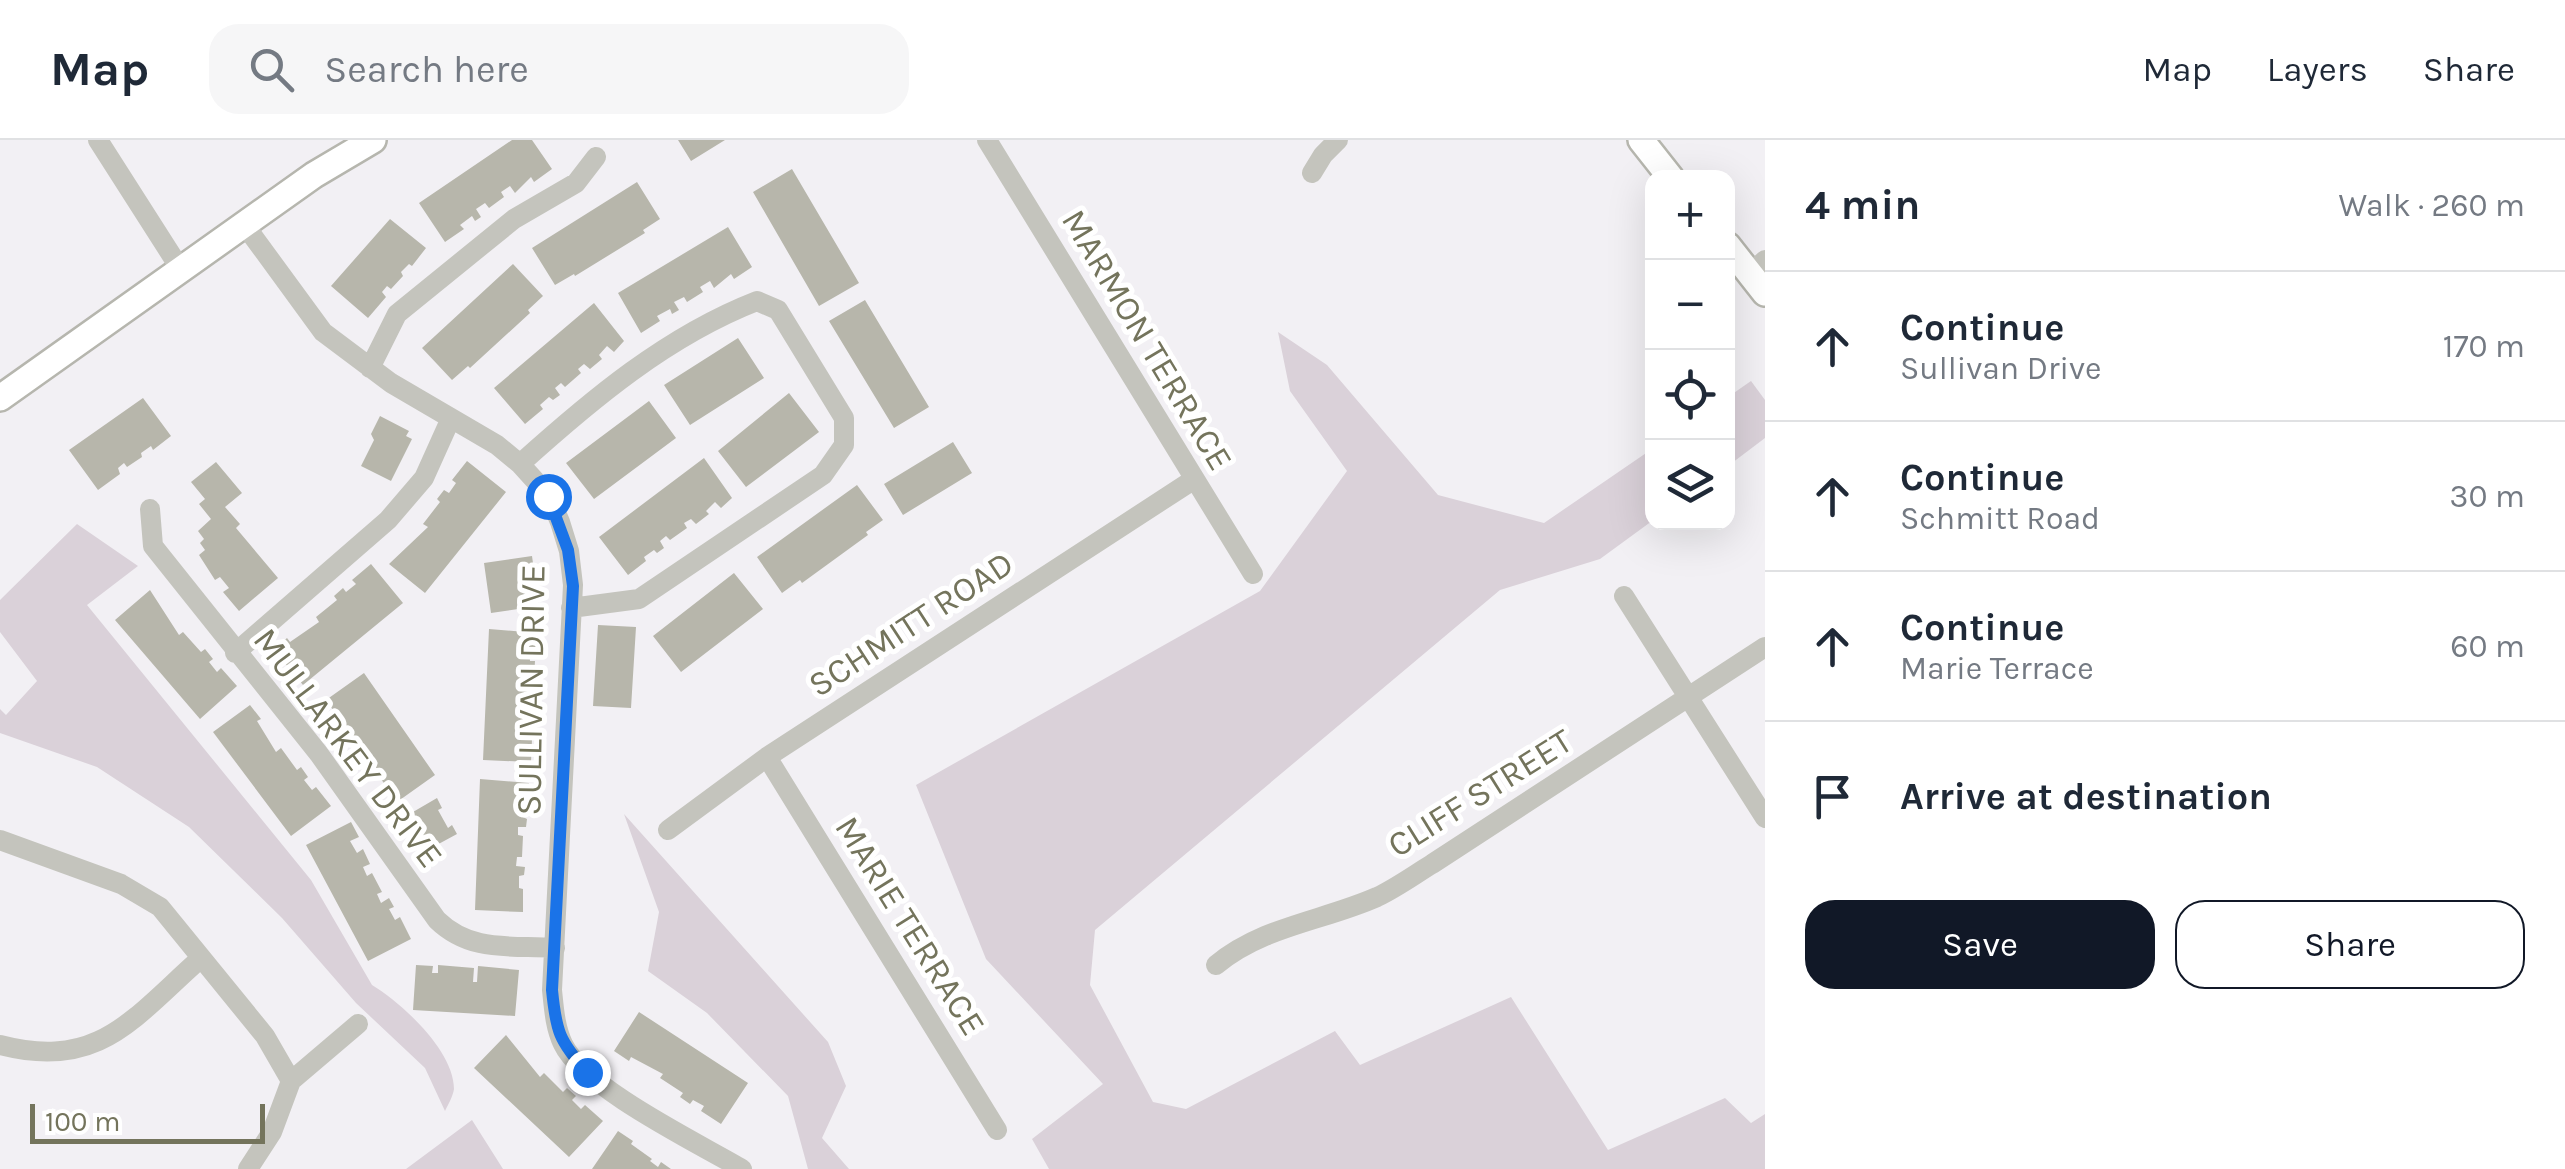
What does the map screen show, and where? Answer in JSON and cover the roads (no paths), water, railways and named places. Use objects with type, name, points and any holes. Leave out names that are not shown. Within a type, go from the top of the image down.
[{"type":"main road","points":[[0,398],[314,175],[374,140]]},
{"type":"main road","points":[[1641,140],[1665,170]]},
{"type":"main road","points":[[1735,253],[1760,276]]},
{"type":"street","points":[[98,140],[181,270]]},
{"type":"street","name":"MARMON TERRACE","points":[[987,140],[1253,574]]},
{"type":"street","points":[[1312,173],[1338,140]]},
{"type":"street","points":[[370,368],[397,314],[514,219],[576,184],[596,156]]},
{"type":"street","name":"SULLIVAN DRIVE","points":[[244,224],[322,332],[370,368],[497,445],[548,496],[560,522],[573,586],[554,948]]},
{"type":"street","points":[[520,464],[599,393],[720,315],[757,301],[778,310],[844,418],[844,445],[823,475],[638,598],[572,608]]},
{"type":"street","points":[[235,653],[388,520],[424,478],[451,418]]},
{"type":"street","name":"SCHMITT ROAD","points":[[668,830],[768,757],[1194,480]]},
{"type":"street","name":"MULLARKEY DRIVE","points":[[150,509],[153,546],[319,754],[437,920],[453,936],[472,944],[554,948]]},
{"type":"street","points":[[1624,596],[1765,818]]},
{"type":"street","name":"CLIFF STREET","points":[[1216,965],[1236,948],[1376,897],[1765,647]]},
{"type":"street","name":"MARIE TERRACE","points":[[768,757],[996,1130]]},
{"type":"street","points":[[0,840],[121,884],[160,906],[265,1036],[291,1081]]},
{"type":"street","points":[[554,948],[552,990],[556,1023],[565,1048],[612,1092],[742,1169]]},
{"type":"street","points":[[0,1045],[56,1054],[92,1046],[126,1025],[200,958]]},
{"type":"street","points":[[248,1169],[272,1132],[291,1081],[358,1024]]}]
